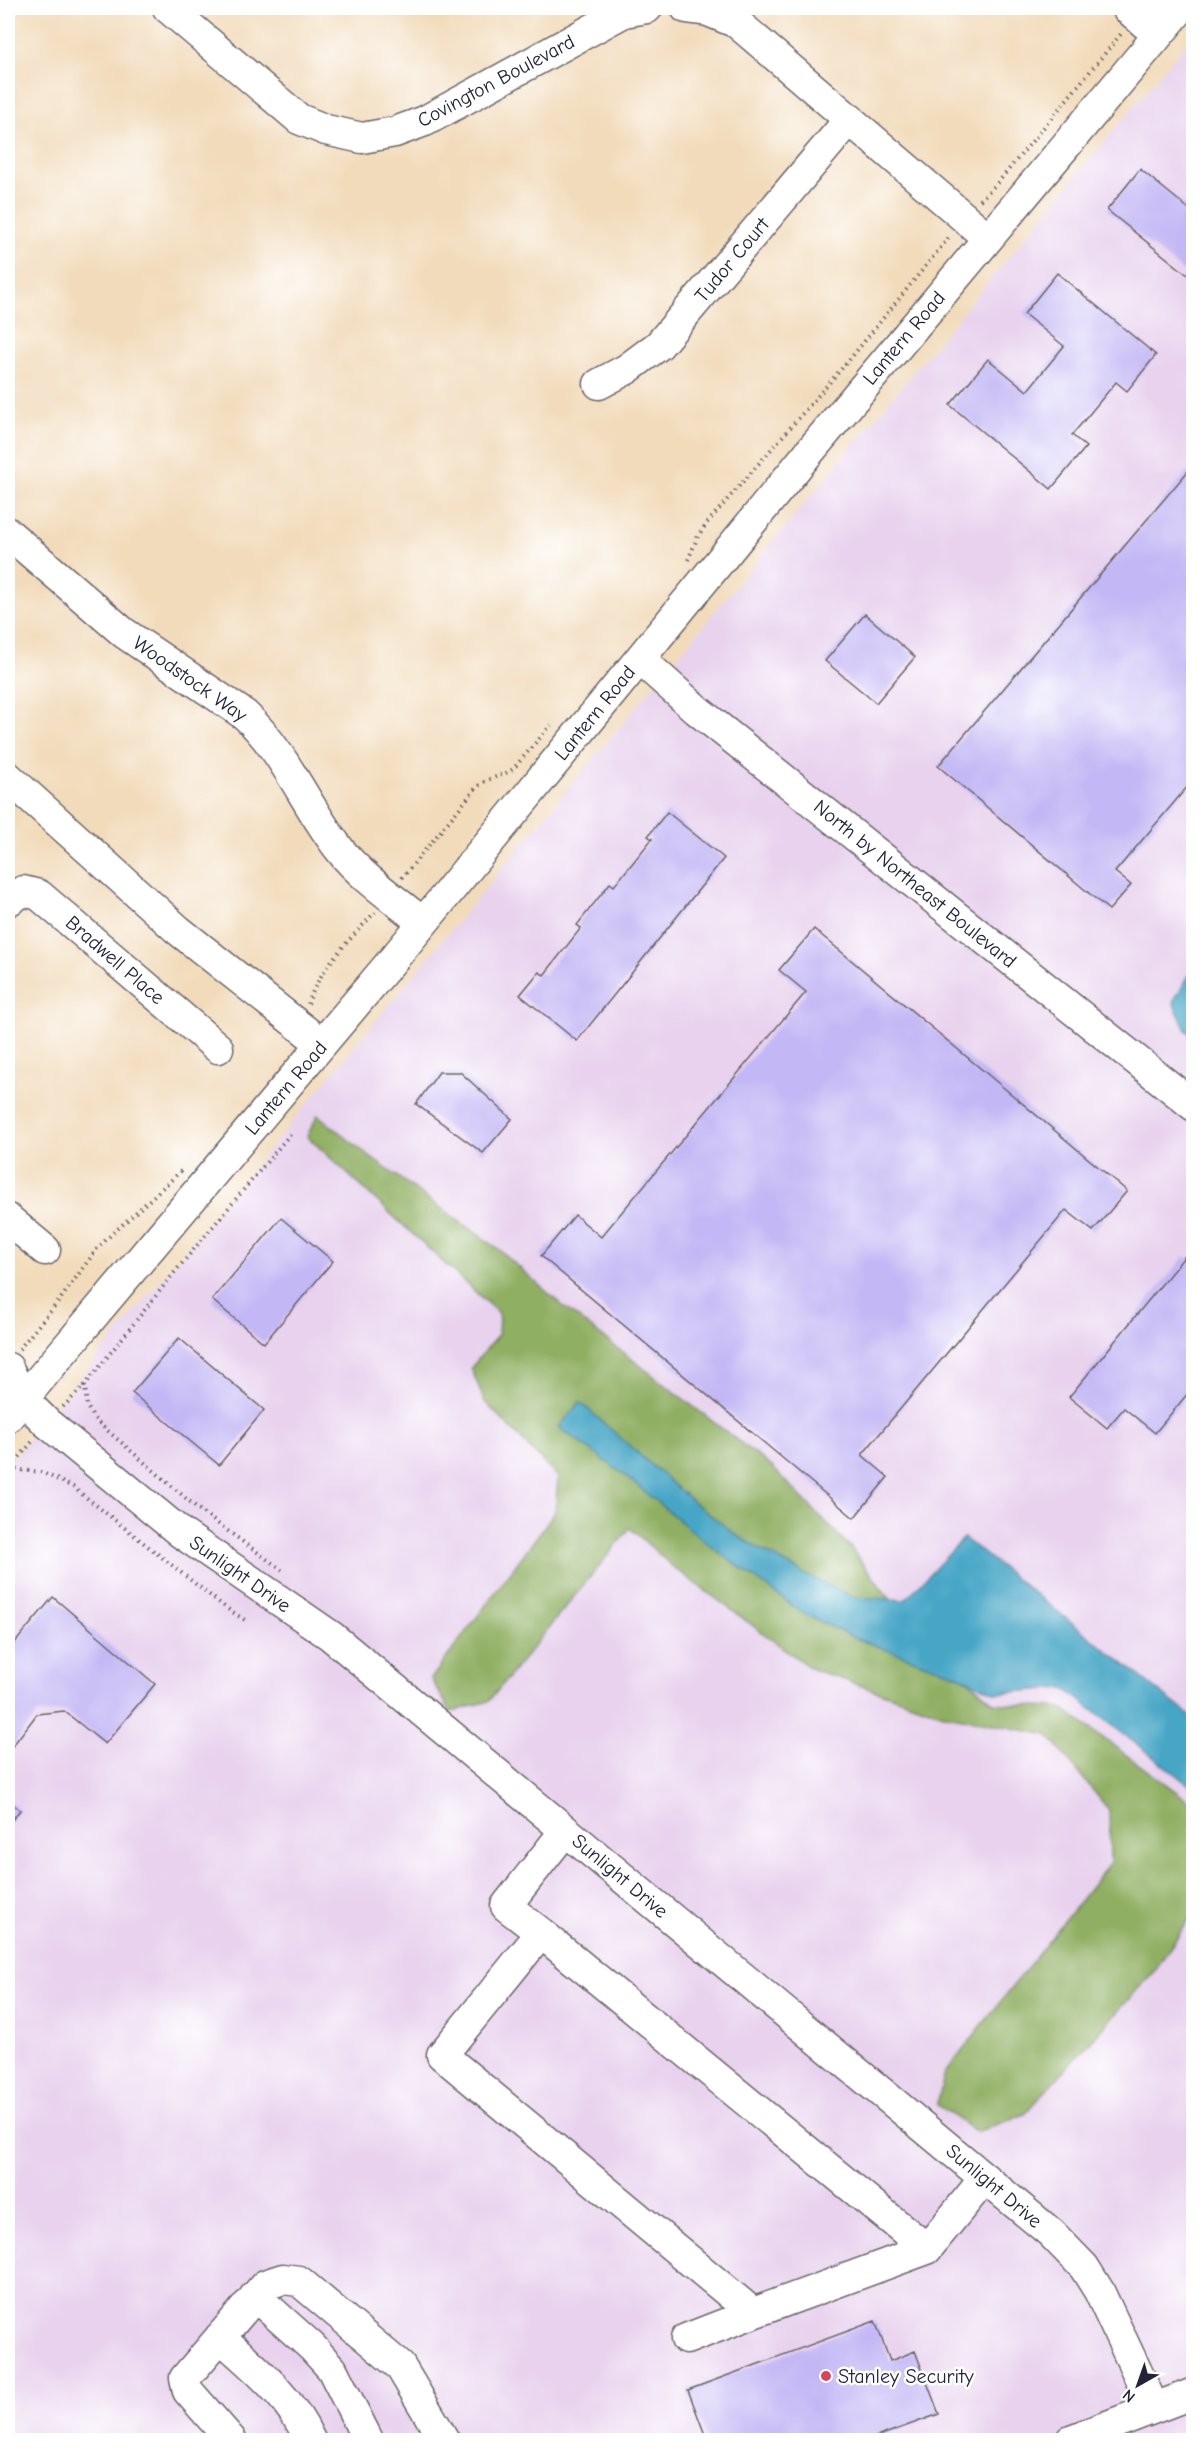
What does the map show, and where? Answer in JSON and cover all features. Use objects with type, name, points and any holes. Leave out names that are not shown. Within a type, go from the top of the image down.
[{"type":"street","name":"Covington Boulevard","points":[[168,8],[300,119],[326,130],[362,138],[395,132],[425,121],[624,12],[647,8]]},
{"type":"street","points":[[686,8],[708,11],[737,23],[988,238]]},
{"type":"street","name":"Lantern Road","points":[[13,1403],[312,1036],[423,923],[1178,8]]},
{"type":"street","points":[[1131,11],[1158,35]]},
{"type":"street","name":"Tudor Court","points":[[599,384],[627,369],[659,345],[850,119]]},
{"type":"street","name":"Woodstock Way","points":[[8,533],[124,633],[245,715],[278,753],[341,852],[423,923]]},
{"type":"street","name":"North by Northeast Boulevard","points":[[640,659],[714,723],[1194,1106]]},
{"type":"street","points":[[8,777],[178,930],[312,1036]]},
{"type":"street","name":"Bradwell Place","points":[[8,901],[23,891],[39,895],[218,1048]]},
{"type":"street","points":[[8,1219],[45,1250]]},
{"type":"street","points":[[11,1361],[13,1403]]},
{"type":"street","name":"Sunlight Drive","points":[[13,1403],[47,1423],[181,1533],[331,1636],[1051,2233],[1084,2267],[1099,2291],[1154,2408]]},
{"type":"street","points":[[565,1831],[506,1906],[927,2248]]},
{"type":"street","points":[[541,1934],[442,2055],[753,2313]]},
{"type":"street","points":[[686,2339],[927,2248],[985,2178]]},
{"type":"street","points":[[231,2440],[188,2391],[185,2378],[265,2284],[283,2279],[299,2281],[400,2366],[444,2440]]},
{"type":"street","points":[[255,2296],[312,2347],[332,2369],[368,2440]]},
{"type":"street","points":[[220,2337],[274,2385],[302,2421],[310,2440]]},
{"type":"street","points":[[1071,2440],[1194,2393]]},
{"type":"path","points":[[683,568],[698,536],[707,523],[850,359],[1000,180],[1131,11]]},
{"type":"path","points":[[312,1036],[314,984],[332,960],[477,788],[489,778],[507,773],[514,768],[557,718]]},
{"type":"path","points":[[8,1470],[47,1423],[85,1385],[174,1273],[292,1132]]},
{"type":"path","points":[[11,1361],[99,1246],[182,1170]]},
{"type":"path","points":[[85,1385],[89,1413],[94,1419],[203,1513],[284,1571]]},
{"type":"path","points":[[8,1470],[41,1472],[73,1487],[226,1608],[245,1620]]},
{"type":"shaded area","points":[[1193,35],[1193,2440],[8,2440],[8,1465]]},
{"type":"green space","points":[[318,1115],[370,1157],[497,1248],[564,1307],[772,1467],[850,1547],[916,1633],[994,1703],[1062,1708],[1193,1804],[1193,1914],[1155,1970],[1025,2114],[977,2132],[937,2105],[945,2072],[1110,1863],[1109,1810],[1048,1735],[947,1715],[812,1669],[673,1567],[630,1528],[489,1701],[451,1712],[431,1679],[555,1512],[558,1477],[485,1402],[471,1368],[498,1335],[499,1314],[307,1136]]},
{"type":"water","points":[[1193,969],[1193,1037],[1186,1030],[1173,1002]]},
{"type":"water","points":[[580,1402],[691,1500],[739,1537],[808,1576],[854,1597],[905,1600],[964,1538],[1193,1718],[1193,1788],[1064,1688],[996,1693],[958,1675],[857,1639],[804,1614],[709,1545],[623,1474],[559,1427]]},
{"type":"building","points":[[1140,169],[1194,213],[1194,280],[1107,210]]},
{"type":"building","points":[[1057,273],[1156,355],[1127,391],[1116,382],[1072,435],[1086,447],[1051,489],[950,405],[988,359],[1027,391],[1064,346],[1024,314]]},
{"type":"building","points":[[1194,464],[1194,779],[1115,872],[1131,885],[1109,910],[938,766]]},
{"type":"building","points":[[865,614],[915,657],[876,703],[825,661]]},
{"type":"building","points":[[667,812],[724,858],[577,1041],[520,995],[539,972],[544,975],[581,928],[577,925],[610,883],[614,886],[652,839],[648,836]]},
{"type":"building","points":[[814,929],[1127,1191],[1093,1231],[1066,1210],[862,1455],[888,1477],[854,1518],[541,1256],[575,1215],[601,1237],[806,992],[779,970]]},
{"type":"building","points":[[439,1072],[460,1072],[512,1119],[483,1153],[416,1104]]},
{"type":"building","points":[[281,1218],[333,1261],[264,1343],[212,1300]]},
{"type":"building","points":[[1185,1256],[1194,1262],[1194,1386],[1155,1433],[1124,1408],[1107,1428],[1069,1397]]},
{"type":"building","points":[[179,1338],[264,1410],[219,1465],[132,1393]]},
{"type":"building","points":[[53,1597],[155,1684],[105,1744],[64,1711],[37,1714],[8,1752],[8,1651]]},
{"type":"building","points":[[8,1800],[20,1810],[8,1825]]},
{"type":"building","name":"Stanley Security","points":[[875,2321],[890,2361],[915,2351],[939,2414],[868,2440],[707,2440],[688,2390]]},
{"type":"place","name":"Stanley Security","points":[[826,2376]]}]
